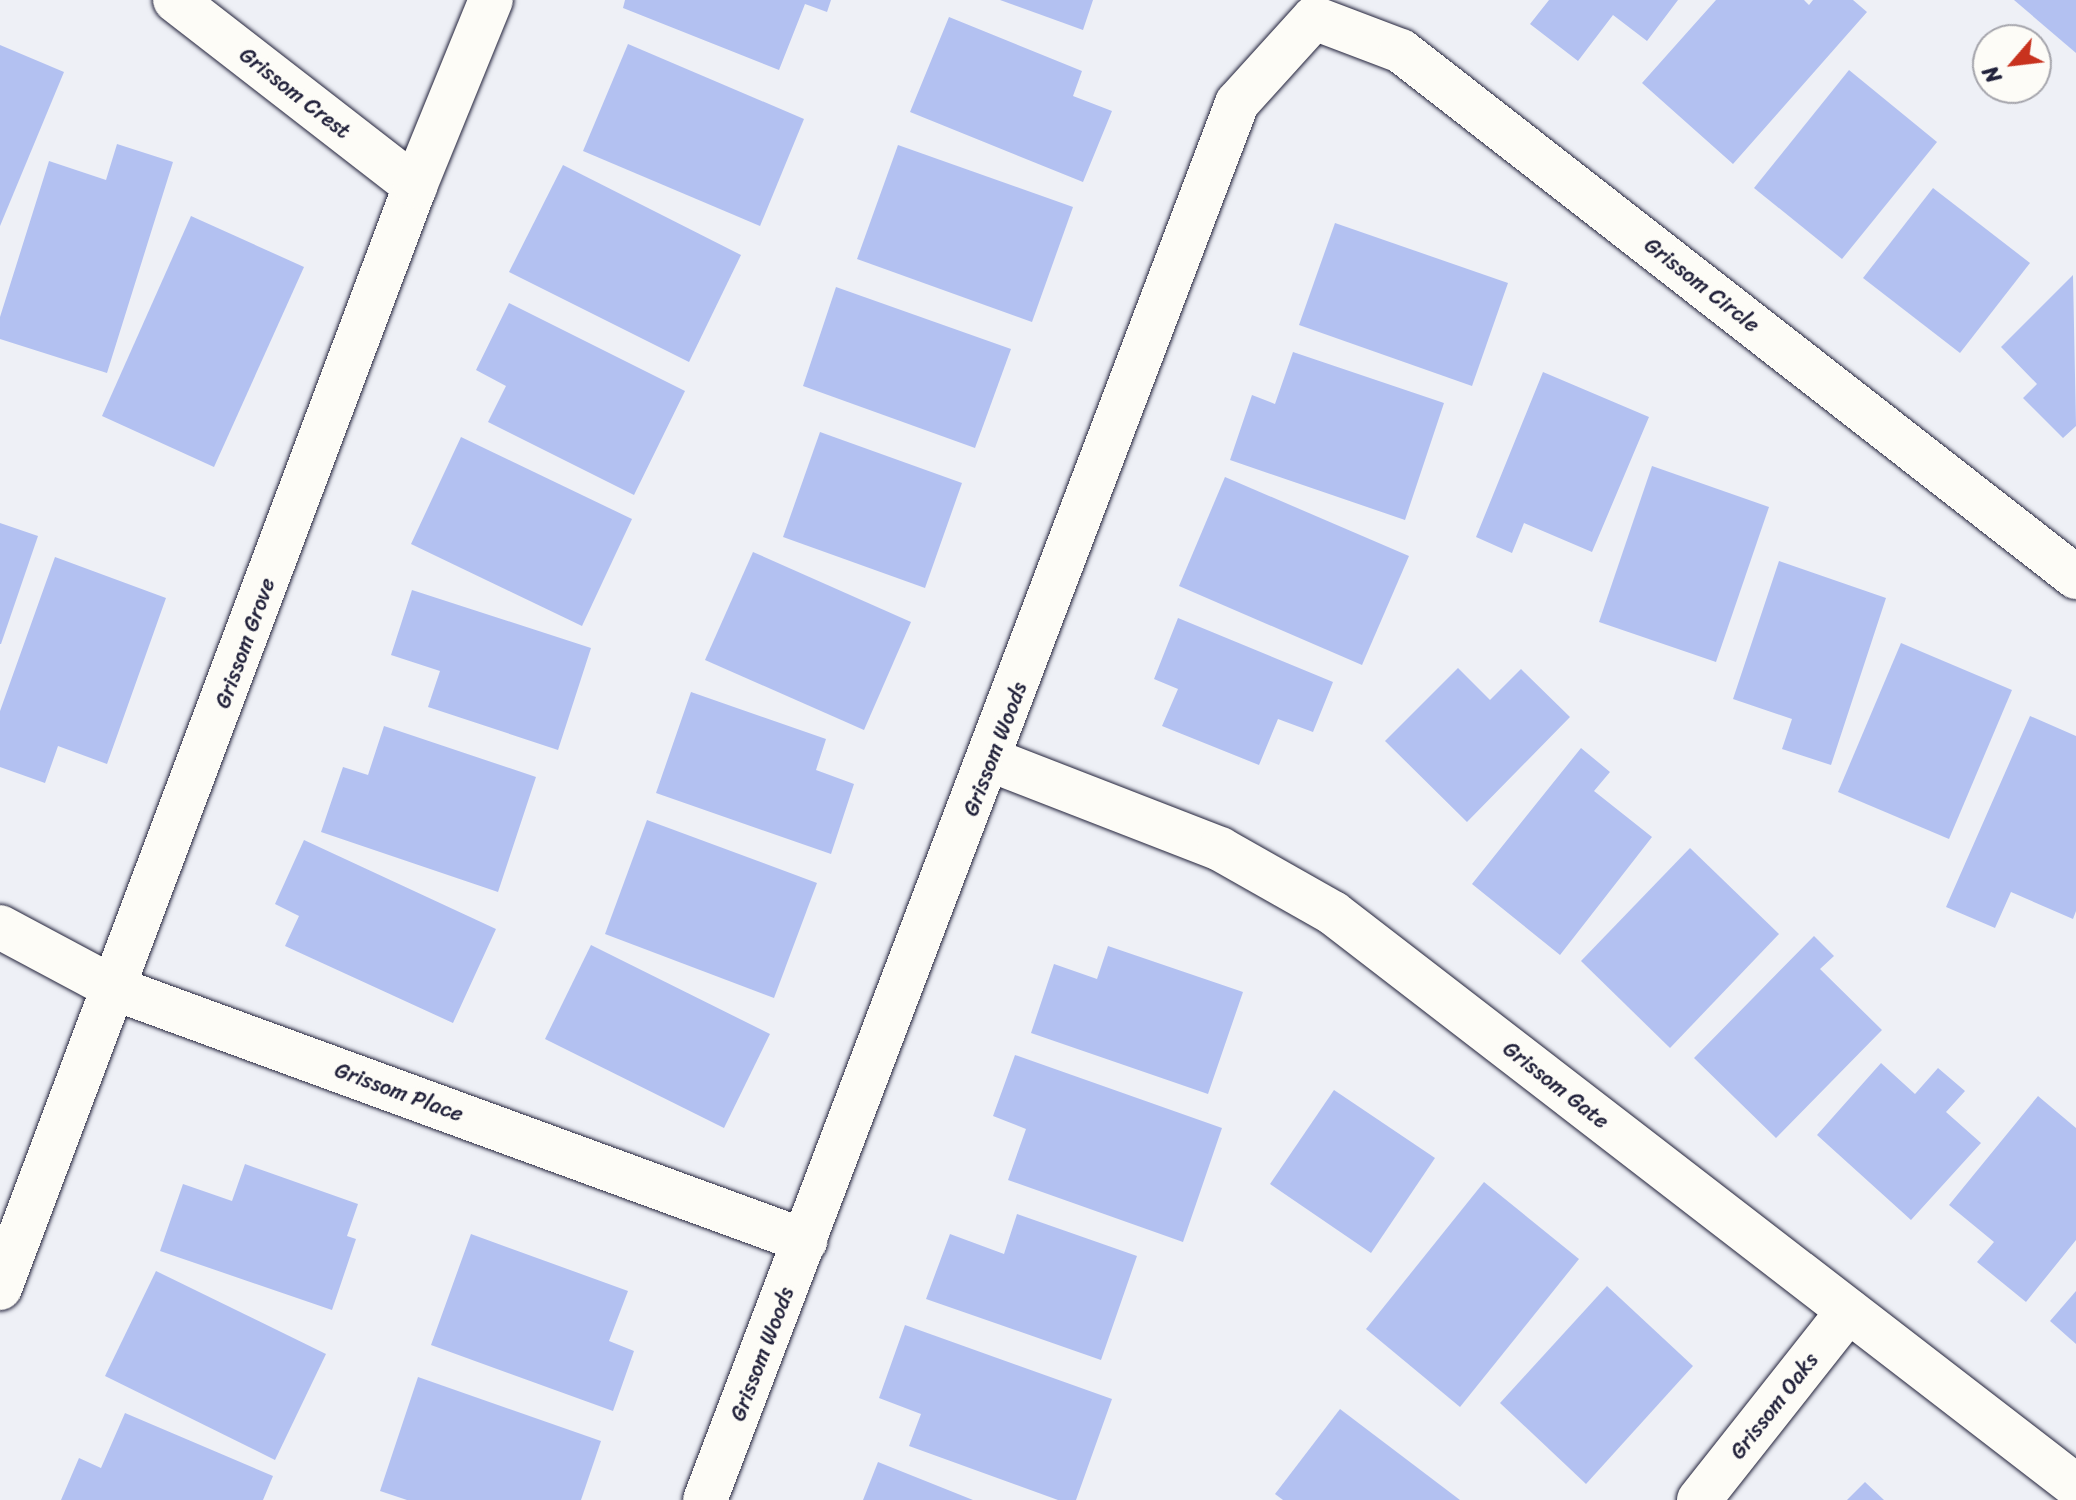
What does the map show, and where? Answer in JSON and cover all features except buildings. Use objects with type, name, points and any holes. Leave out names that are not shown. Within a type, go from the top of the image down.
[{"type":"street","name":"Grissom Crest","points":[[175,0],[415,186]]},
{"type":"street","name":"Grissom Grove","points":[[0,1288],[116,989],[415,186],[491,0]]},
{"type":"street","name":"Grissom Circle","points":[[1314,18],[1401,51],[2076,577]]},
{"type":"street","name":"Grissom Woods","points":[[705,1500],[991,760],[1237,103],[1314,18]]},
{"type":"street","name":"Grissom Gate","points":[[991,760],[1220,849],[1333,913],[2076,1486]]},
{"type":"street","name":"Grissom Place","points":[[0,927],[116,989],[805,1241]]},
{"type":"street","name":"Grissom Oaks","points":[[1699,1500],[1848,1311]]}]
